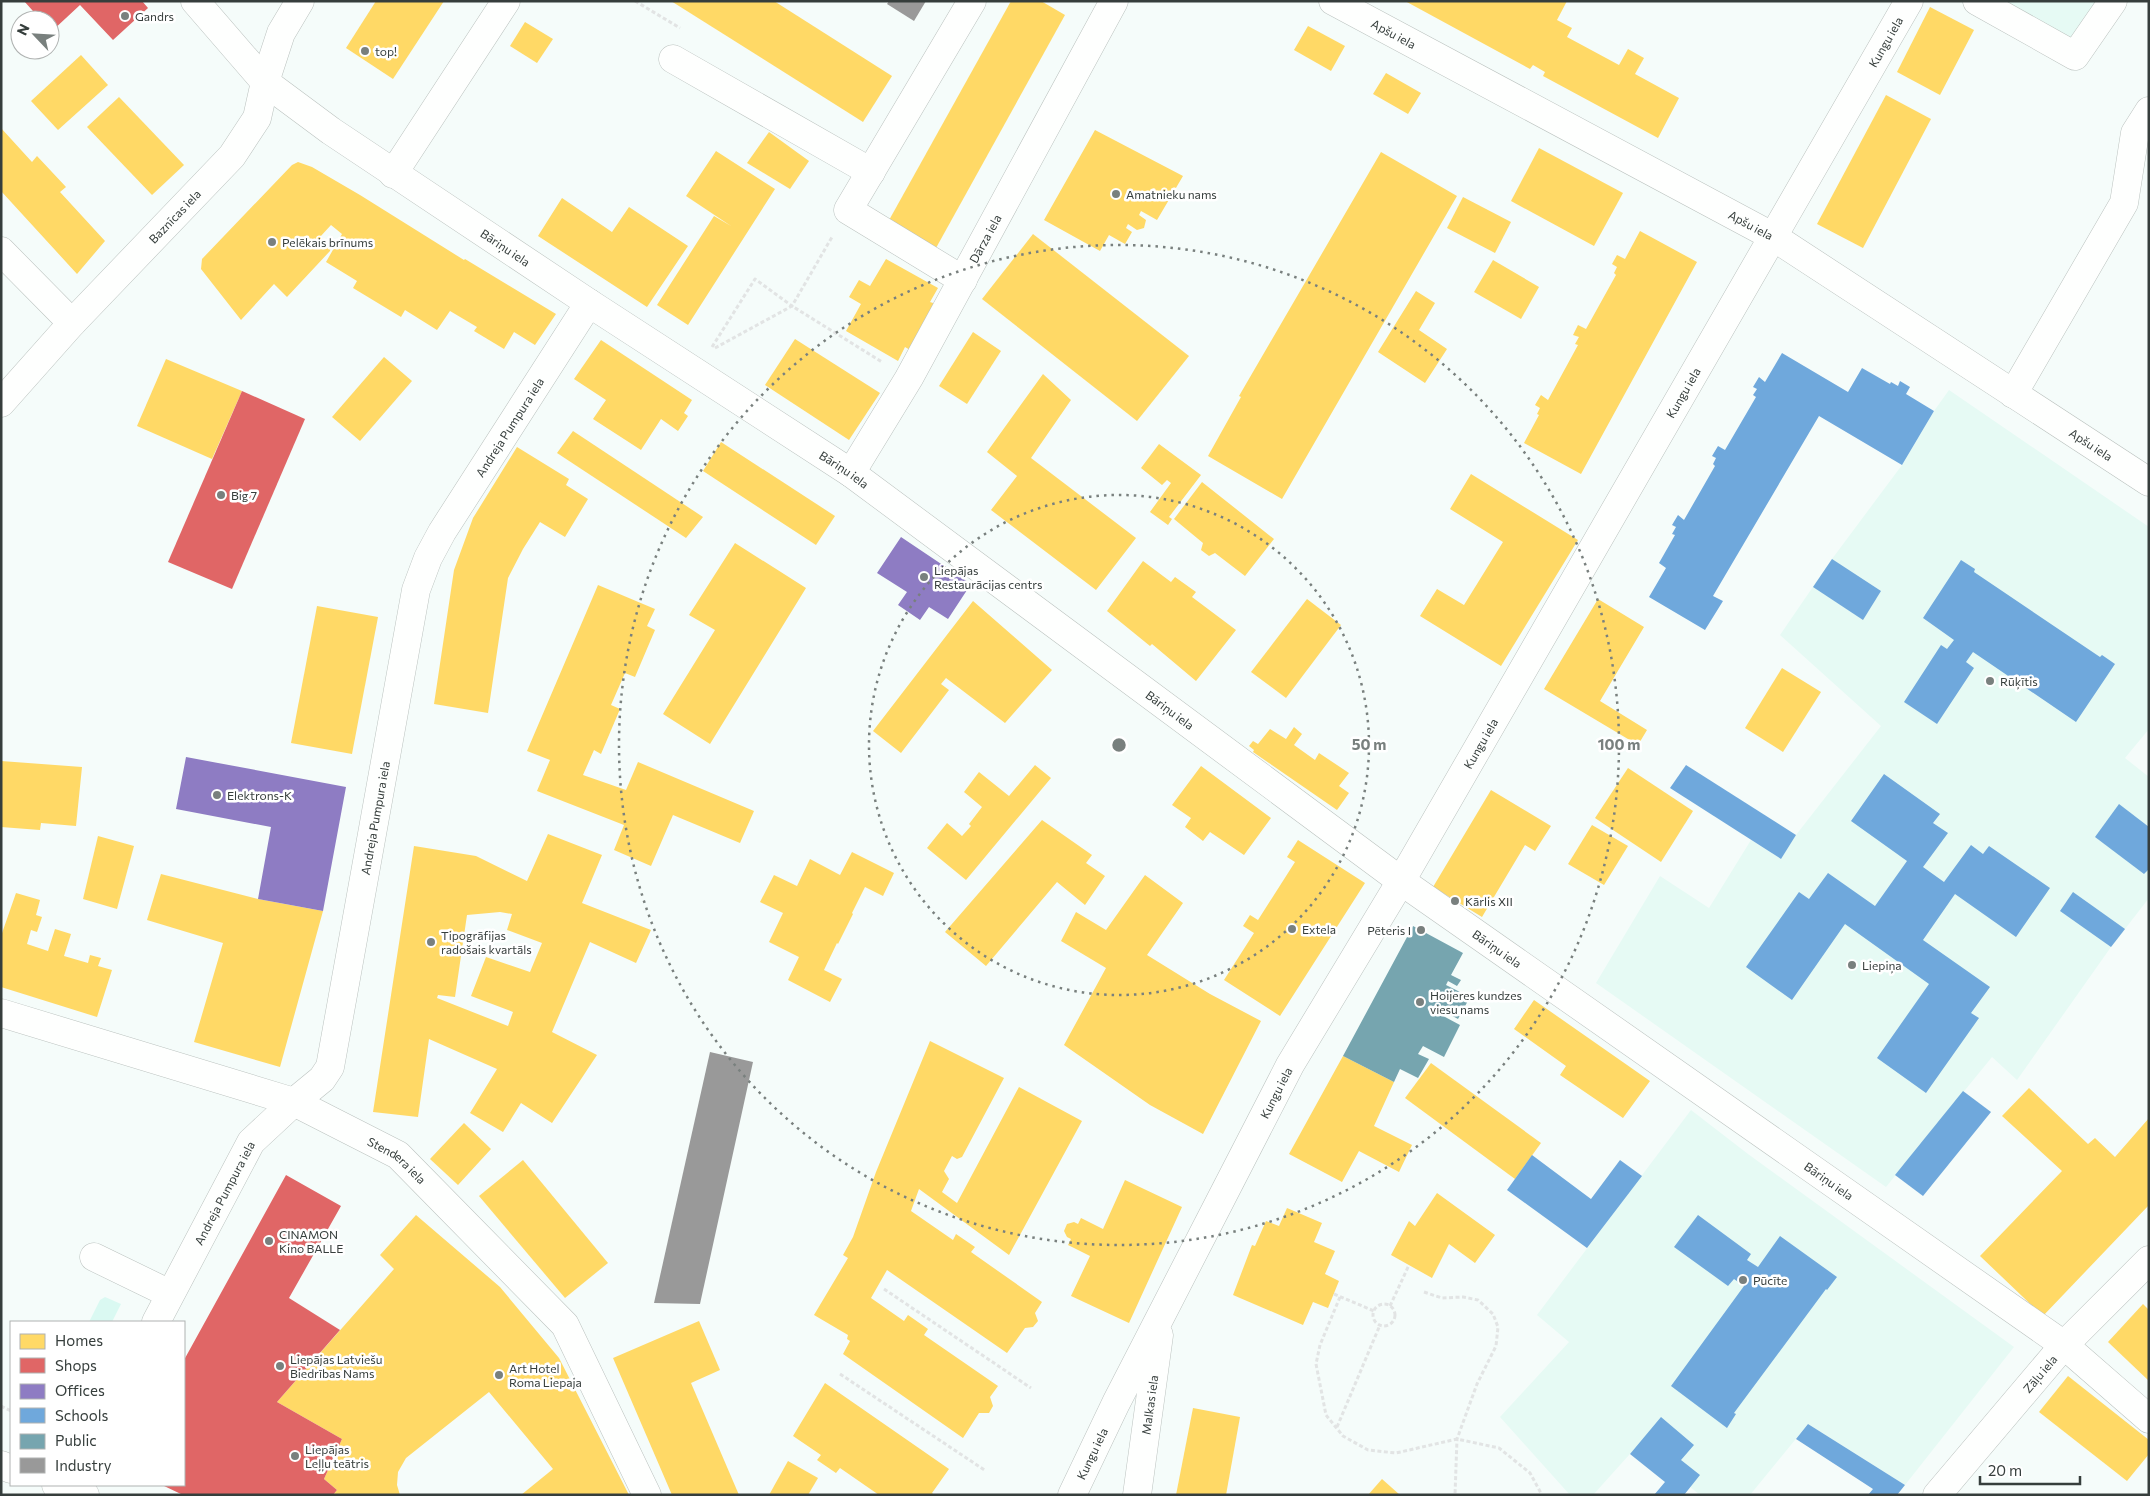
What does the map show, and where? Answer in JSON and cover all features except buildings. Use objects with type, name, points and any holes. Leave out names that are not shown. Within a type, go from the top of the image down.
[{"type":"street","name":"Bāriņu iela","points":[[195,1],[265,82],[393,174],[851,473],[1401,881],[2064,1345],[2149,1419]]},
{"type":"street","name":"Baznīcas iela","points":[[1,403],[72,322],[232,156],[257,118],[265,82],[281,34],[300,1]]},
{"type":"street","points":[[393,174],[506,1]]},
{"type":"street","points":[[963,280],[848,210],[972,1]]},
{"type":"street","name":"Apšu iela","points":[[1333,1],[1772,236],[2149,482]]},
{"type":"street","name":"Kungu iela","points":[[1072,1495],[1116,1403],[1290,1065],[1401,881],[1909,1]]},
{"type":"street","points":[[1977,1],[2075,56],[2113,1]]},
{"type":"street","name":"Dārza iela","points":[[851,473],[909,378],[963,280],[1104,5]]},
{"type":"street","points":[[674,60],[871,172]]},
{"type":"street","points":[[2013,394],[2124,203],[2135,133],[2149,111]]},
{"type":"street","points":[[1,251],[72,322]]},
{"type":"street","name":"Andreja Pumpura iela","points":[[156,1321],[251,1142],[322,1079],[330,1066],[416,590],[428,558],[589,303]]},
{"type":"street","name":"Stendera iela","points":[[1,1013],[294,1102],[398,1155],[565,1326],[647,1495]]},
{"type":"street","points":[[94,1257],[170,1294]]},
{"type":"street","name":"Zāļu iela","points":[[1937,1495],[2064,1345],[2149,1260]]},
{"type":"street","name":"Malkas iela","points":[[1137,1495],[1161,1316]]},
{"type":"path","points":[[848,210],[792,306],[711,350],[755,279],[792,306],[909,378]]},
{"type":"path","points":[[1390,1306],[1409,1265]]},
{"type":"path","points":[[884,1289],[1031,1388]]},
{"type":"path","points":[[1424,1292],[1442,1298],[1463,1297],[1478,1300],[1493,1314],[1498,1328],[1496,1346],[1477,1384],[1457,1440],[1454,1495]]},
{"type":"path","points":[[1334,1294],[1374,1311]]},
{"type":"path","points":[[1340,1297],[1320,1345],[1316,1364],[1326,1415],[1343,1436],[1368,1450],[1396,1453],[1457,1440],[1498,1448],[1530,1473],[1542,1495]]},
{"type":"path","points":[[1379,1305],[1390,1306],[1394,1311],[1394,1318],[1387,1326],[1380,1325],[1375,1321],[1374,1311],[1379,1305]]},
{"type":"path","points":[[1337,1428],[1380,1325]]},
{"type":"path","points":[[840,1374],[986,1471]]},
{"type":"shaded area","points":[[1996,1],[2103,1],[2072,46]]},
{"type":"shaded area","points":[[1949,390],[2149,527],[2149,729],[2125,758],[2149,777],[2149,898],[2111,947],[2017,1080],[1992,1057],[1886,1187],[1596,983],[1660,876],[1709,908],[1751,840],[1781,859],[1796,835],[1881,726],[1780,635],[1832,559],[1902,465],[1934,411]]},
{"type":"shaded area","name":"Pūcīte","points":[[1691,1110],[1748,1154],[2014,1347],[1905,1485],[1808,1424],[1750,1495],[1700,1495],[1638,1445],[1593,1495],[1570,1495],[1500,1417],[1569,1342],[1537,1315]]},
{"type":"green space","points":[[105,1297],[121,1304],[112,1321],[90,1321],[100,1300]]},
{"type":"place","name":"Gandrs","points":[[125,16]]},
{"type":"place","name":"top!","points":[[365,51]]},
{"type":"place","name":"Amatnieku nams","points":[[1116,194]]},
{"type":"place","name":"Pelēkais brīnums","points":[[272,242]]},
{"type":"place","name":"Big 7","points":[[221,495]]},
{"type":"place","name":"Liepājas Restaurācijas centrs","points":[[924,577]]},
{"type":"place","name":"Rūķītis","points":[[1990,681]]},
{"type":"place","name":"Elektrons-K","points":[[217,795]]},
{"type":"place","name":"Kārlis XII","points":[[1455,901]]},
{"type":"place","name":"Extela","points":[[1292,929]]},
{"type":"place","name":"Pēteris I","points":[[1421,930]]},
{"type":"place","name":"Tipogrāfijas radošais kvartāls","points":[[431,942]]},
{"type":"place","name":"Liepiņa","points":[[1852,965]]},
{"type":"place","name":"Hoijeres kundzes viesu nams","points":[[1420,1002]]},
{"type":"place","name":"CINAMON Kino BALLE","points":[[269,1241]]},
{"type":"place","name":"Pūcīte","points":[[1743,1280]]},
{"type":"place","name":"Liepājas Latviešu Biedrības Nams","points":[[280,1366]]},
{"type":"place","name":"Art Hotel Roma Liepaja","points":[[499,1375]]},
{"type":"place","name":"Liepājas Leļļu teātris","points":[[295,1456]]}]
